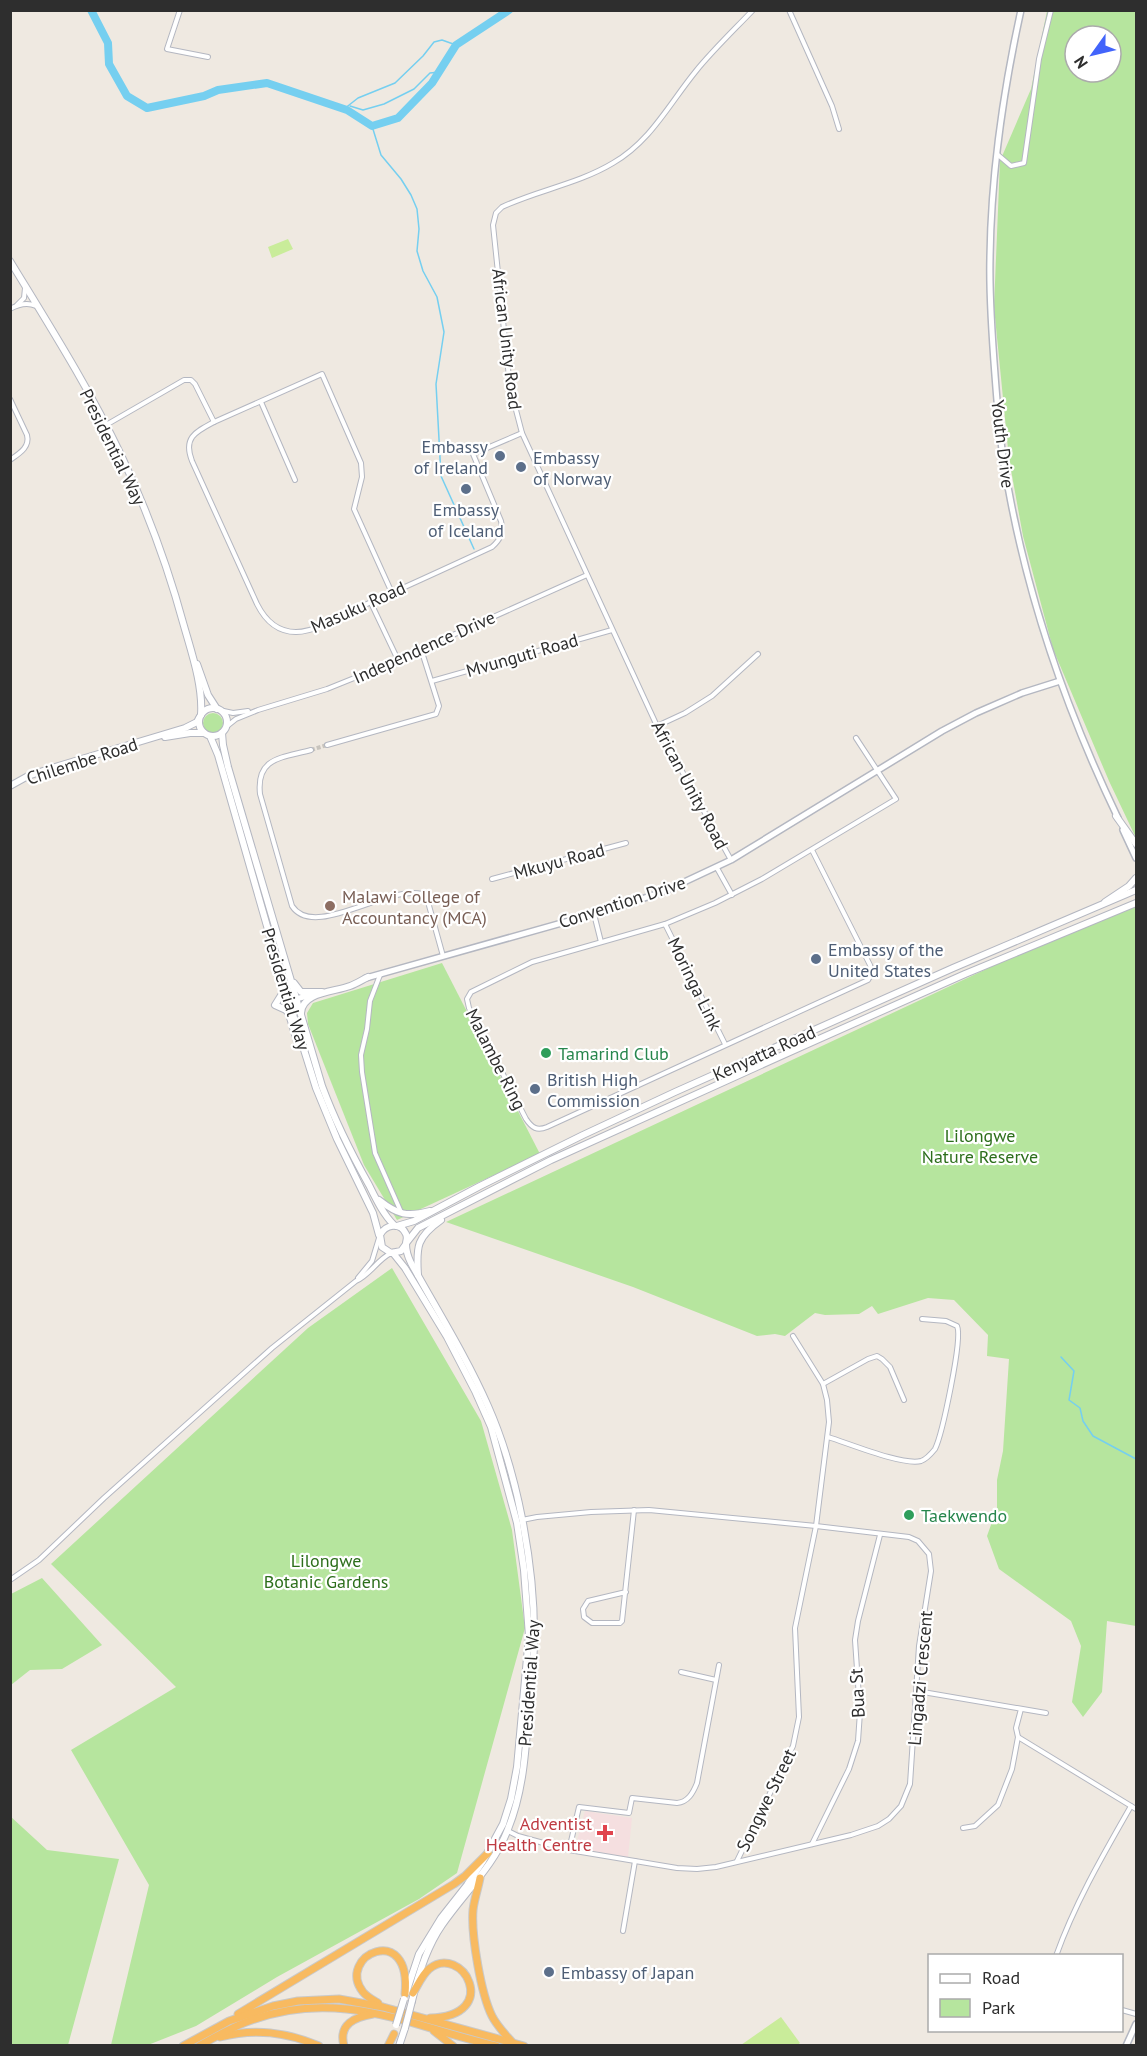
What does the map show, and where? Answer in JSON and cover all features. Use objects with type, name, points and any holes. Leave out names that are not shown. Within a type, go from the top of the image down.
[{"type":"highway","points":[[183,2046],[229,2021],[454,1884],[488,1853]]},
{"type":"highway","points":[[480,1878],[473,1908],[472,1928],[482,1984],[487,2006],[493,2019],[513,2043]]},
{"type":"highway","points":[[380,2010],[365,1994],[357,1980],[359,1966],[369,1954],[383,1951],[398,1956],[405,1969],[404,1996]]},
{"type":"highway","points":[[413,1997],[427,1971],[439,1964],[459,1968],[470,1981],[470,1995],[461,2011],[449,2017],[424,2023]]},
{"type":"highway","points":[[229,2021],[273,2006],[298,2001],[339,2000],[484,2039],[524,2046]]},
{"type":"highway","points":[[199,2046],[249,2020],[299,2008],[339,2007],[380,2010]]},
{"type":"highway","points":[[344,2046],[342,2034],[351,2019],[380,2010]]},
{"type":"highway","points":[[424,2023],[453,2046]]},
{"type":"highway","points":[[209,2040],[260,2031],[299,2037],[320,2046]]},
{"type":"highway","points":[[390,2046],[394,2034]]},
{"type":"highway","points":[[484,2039],[496,2046]]},
{"type":"main road","name":"Presidential Way","points":[[10,261],[106,425],[122,457],[164,559],[189,644],[201,695],[200,716]]},
{"type":"main road","name":"Presidential Way","points":[[189,644],[208,695],[219,710]]},
{"type":"main road","points":[[209,709],[219,710],[225,717],[224,730],[216,736],[190,733],[155,738],[191,725],[209,709]]},
{"type":"main road","points":[[200,716],[200,728],[207,735]]},
{"type":"main road","name":"Presidential Way","points":[[224,730],[223,745],[228,767],[276,931],[310,1070],[330,1124],[374,1213],[382,1247],[392,1253],[405,1268],[442,1329],[475,1391],[496,1444],[517,1523],[528,1607],[527,1665],[517,1767],[511,1799],[503,1824],[488,1853],[441,1918],[419,1954],[394,2034]]},
{"type":"main road","name":"Presidential Way","points":[[207,735],[218,755],[285,989],[302,1019],[319,1077],[334,1117],[376,1198],[395,1226],[404,1232],[408,1256],[452,1334],[488,1405],[505,1454],[521,1520],[531,1586],[534,1642],[522,1776],[517,1802],[508,1831],[480,1878],[441,1926],[420,1971],[399,2046]]},
{"type":"main road","name":"Chilembe Road","points":[[10,786],[49,769],[155,738]]},
{"type":"main road","points":[[1116,816],[1137,844]]},
{"type":"main road","points":[[1100,907],[1137,878]]},
{"type":"main road","name":"Kenyatta Road","points":[[395,1226],[410,1223],[439,1209],[601,1126],[953,968],[1137,890]]},
{"type":"main road","name":"Kenyatta Road","points":[[406,1243],[418,1228],[550,1160],[1007,956],[1137,903]]},
{"type":"main road","points":[[276,931],[285,951],[296,988],[304,993],[322,992]]},
{"type":"main road","points":[[302,1019],[301,1008],[309,999],[351,986],[368,977]]},
{"type":"main road","points":[[285,989],[275,1005],[289,1014],[299,1049],[310,1070]]},
{"type":"main road","points":[[376,1198],[386,1206],[410,1215],[439,1209]]},
{"type":"main road","points":[[418,1276],[418,1243],[426,1232],[451,1212]]},
{"type":"main road","points":[[379,1237],[385,1228],[395,1226]]},
{"type":"main road","points":[[392,1253],[401,1251],[406,1243]]},
{"type":"street","points":[[180,10],[167,49],[208,57]]},
{"type":"street","name":"African Unity Road","points":[[730,860],[657,726],[522,433],[510,387],[493,225],[496,213],[506,205],[592,175],[630,153],[652,131],[705,61],[753,10]]},
{"type":"street","points":[[789,10],[832,105],[839,129]]},
{"type":"street","name":"Youth Drive","points":[[1021,10],[1006,80],[991,226],[990,291],[1002,449],[1009,494],[1042,628],[1086,748],[1137,858]]},
{"type":"street","points":[[997,154],[1011,166],[1024,163],[1039,58],[1051,10]]},
{"type":"street","points":[[17,305],[25,295],[25,286]]},
{"type":"street","points":[[10,309],[27,303],[39,308]]},
{"type":"street","name":"Masuku Road","points":[[392,593],[354,509],[362,477],[361,463],[322,374],[214,422],[193,435],[189,445],[190,456],[257,604],[267,621],[289,632],[305,631],[371,603],[492,548],[503,532],[501,521],[473,454],[522,433]]},
{"type":"street","points":[[106,425],[184,380],[190,380],[195,384],[214,422]]},
{"type":"street","points":[[10,399],[28,441],[25,448],[10,460]]},
{"type":"street","points":[[261,402],[296,480]]},
{"type":"street","name":"Independence Drive","points":[[224,730],[236,719],[327,689],[398,660],[588,574]]},
{"type":"street","points":[[371,603],[398,660]]},
{"type":"street","name":"Mvunguti Road","points":[[432,681],[612,630]]},
{"type":"street","points":[[327,746],[436,714],[439,706],[421,649]]},
{"type":"street","points":[[657,726],[685,713],[712,696],[758,654]]},
{"type":"street","name":"Convention Drive","points":[[292,1000],[594,914],[664,891],[717,868],[942,731],[1022,693],[1060,681]]},
{"type":"street","name":"Independence Drive","points":[[219,710],[237,714],[258,710]]},
{"type":"street","points":[[856,738],[879,771]]},
{"type":"street","points":[[311,750],[270,762],[264,767],[259,778],[260,794],[292,906],[302,915],[316,918],[395,895],[422,894],[428,902],[443,956]]},
{"type":"street","name":"Malambe Ring","points":[[812,850],[870,965],[871,977],[543,1128],[537,1129],[532,1126],[526,1119],[469,1008],[468,996],[474,990],[532,962],[665,924],[732,895],[896,799],[879,771]]},
{"type":"street","name":"Mkuyu Road","points":[[492,879],[626,843]]},
{"type":"street","points":[[717,868],[732,895]]},
{"type":"street","points":[[594,914],[602,942]]},
{"type":"street","name":"Moringa Link","points":[[665,924],[725,1044]]},
{"type":"street","points":[[380,974],[371,995],[367,1029],[362,1047],[362,1072],[375,1153],[401,1212]]},
{"type":"street","points":[[356,1281],[372,1261],[379,1237]]},
{"type":"street","points":[[10,1580],[39,1560],[104,1498],[272,1348],[365,1276],[381,1259],[392,1253]]},
{"type":"street","points":[[828,1437],[893,1458],[910,1461],[924,1460],[935,1449],[958,1349],[959,1330],[957,1326],[946,1321],[922,1319]]},
{"type":"street","points":[[793,1336],[823,1384],[868,1359],[879,1357],[890,1367],[904,1400]]},
{"type":"street","name":"Songwe Street","points":[[736,1862],[793,1746],[796,1735],[799,1717],[795,1628],[816,1526],[828,1437],[828,1412],[823,1384]]},
{"type":"street","points":[[626,1592],[588,1601],[583,1609],[584,1617],[592,1623],[620,1623],[624,1617],[634,1510]]},
{"type":"street","name":"Lingadzi Crescent","points":[[508,1831],[569,1850],[690,1870],[716,1867],[878,1826],[902,1806],[910,1784],[919,1646],[931,1572],[928,1554],[918,1541],[816,1526],[634,1510],[521,1520]]},
{"type":"street","name":"Bua St","points":[[812,1844],[849,1769],[858,1741],[860,1712],[855,1640],[880,1535]]},
{"type":"street","points":[[569,1850],[579,1808],[629,1813],[632,1798],[677,1803],[684,1802],[692,1794],[697,1783],[719,1665]]},
{"type":"street","points":[[681,1672],[716,1680]]},
{"type":"street","points":[[916,1691],[1046,1713]]},
{"type":"street","points":[[963,1828],[975,1826],[998,1805],[1005,1791],[1012,1769],[1018,1737],[1016,1728],[1021,1709]]},
{"type":"street","points":[[1018,1737],[1137,1809]]},
{"type":"street","points":[[1057,1954],[1066,1926],[1096,1866],[1131,1806]]},
{"type":"street","points":[[623,1931],[635,1861]]},
{"type":"street","points":[[1126,2045],[1137,2024]]},
{"type":"shaded area","name":"Adventist Health Centre","points":[[585,1811],[632,1818],[628,1857],[575,1848]]},
{"type":"green space","points":[[1047,11],[1136,11],[1136,838],[1109,781],[1053,649],[1023,536],[1009,459],[994,307],[1000,161],[1031,89]]},
{"type":"green space","points":[[288,239],[293,249],[272,258],[268,247]]},
{"type":"green space","points":[[213,713],[220,716],[223,723],[220,730],[213,733],[206,730],[203,723],[206,716]]},
{"type":"green space","name":"Lilongwe Nature Reserve","points":[[1136,899],[1136,1626],[1107,1621],[1102,1692],[1083,1717],[1072,1702],[1081,1646],[1071,1621],[999,1569],[987,1536],[997,1508],[997,1480],[1003,1451],[1009,1359],[987,1356],[988,1335],[954,1300],[928,1298],[878,1314],[872,1306],[859,1314],[815,1313],[785,1336],[775,1334],[757,1336],[633,1287],[446,1222]]},
{"type":"green space","points":[[442,963],[540,1154],[397,1220],[364,1165],[308,1024],[307,1013],[313,1003]]},
{"type":"green space","name":"Lilongwe Botanic Gardens","points":[[392,1268],[481,1421],[512,1530],[525,1628],[457,1873],[419,1899],[277,1977],[196,2026],[148,2045],[111,2045],[149,1885],[71,1750],[176,1687],[51,1564],[308,1328]]},
{"type":"green space","points":[[42,1578],[102,1645],[62,1669],[30,1670],[11,1685],[11,1594]]},
{"type":"green space","points":[[10,1816],[47,1850],[119,1859],[68,2045],[11,2045]]},
{"type":"green space","points":[[781,2017],[800,2043],[796,2046],[741,2045]]},
{"type":"waterway","points":[[91,10],[108,43],[109,64],[127,96],[147,108],[204,96],[218,90],[267,83],[347,110],[372,126],[398,118],[432,83],[456,45],[509,10]]},
{"type":"waterway","points":[[344,109],[358,98],[395,83],[434,42],[442,40],[456,45]]},
{"type":"waterway","points":[[350,106],[363,110],[384,104],[414,89],[430,73],[439,72]]},
{"type":"waterway","points":[[372,126],[381,155],[401,179],[417,209],[419,229],[417,251],[423,271],[437,297],[444,332],[436,384],[441,476],[474,549]]},
{"type":"waterway","points":[[1061,1357],[1074,1371],[1069,1400],[1080,1408],[1083,1421],[1093,1436],[1136,1459]]},
{"type":"tunnel","points":[[311,750],[327,745]]},
{"type":"place","name":"Embassy of Ireland","points":[[500,456]]},
{"type":"place","name":"Embassy of Norway","points":[[521,467]]},
{"type":"place","name":"Embassy of Iceland","points":[[466,489]]},
{"type":"place","name":"Malawi College of Accountancy (MCA)","points":[[330,906]]},
{"type":"place","name":"Embassy of the United States","points":[[816,959]]},
{"type":"place","name":"Tamarind Club","points":[[546,1053]]},
{"type":"place","name":"British High Commission","points":[[535,1089]]},
{"type":"place","name":"Taekwendo","points":[[909,1515]]},
{"type":"place","name":"Adventist Health Centre","points":[[605,1833]]},
{"type":"place","name":"Embassy of Japan","points":[[549,1972]]}]
